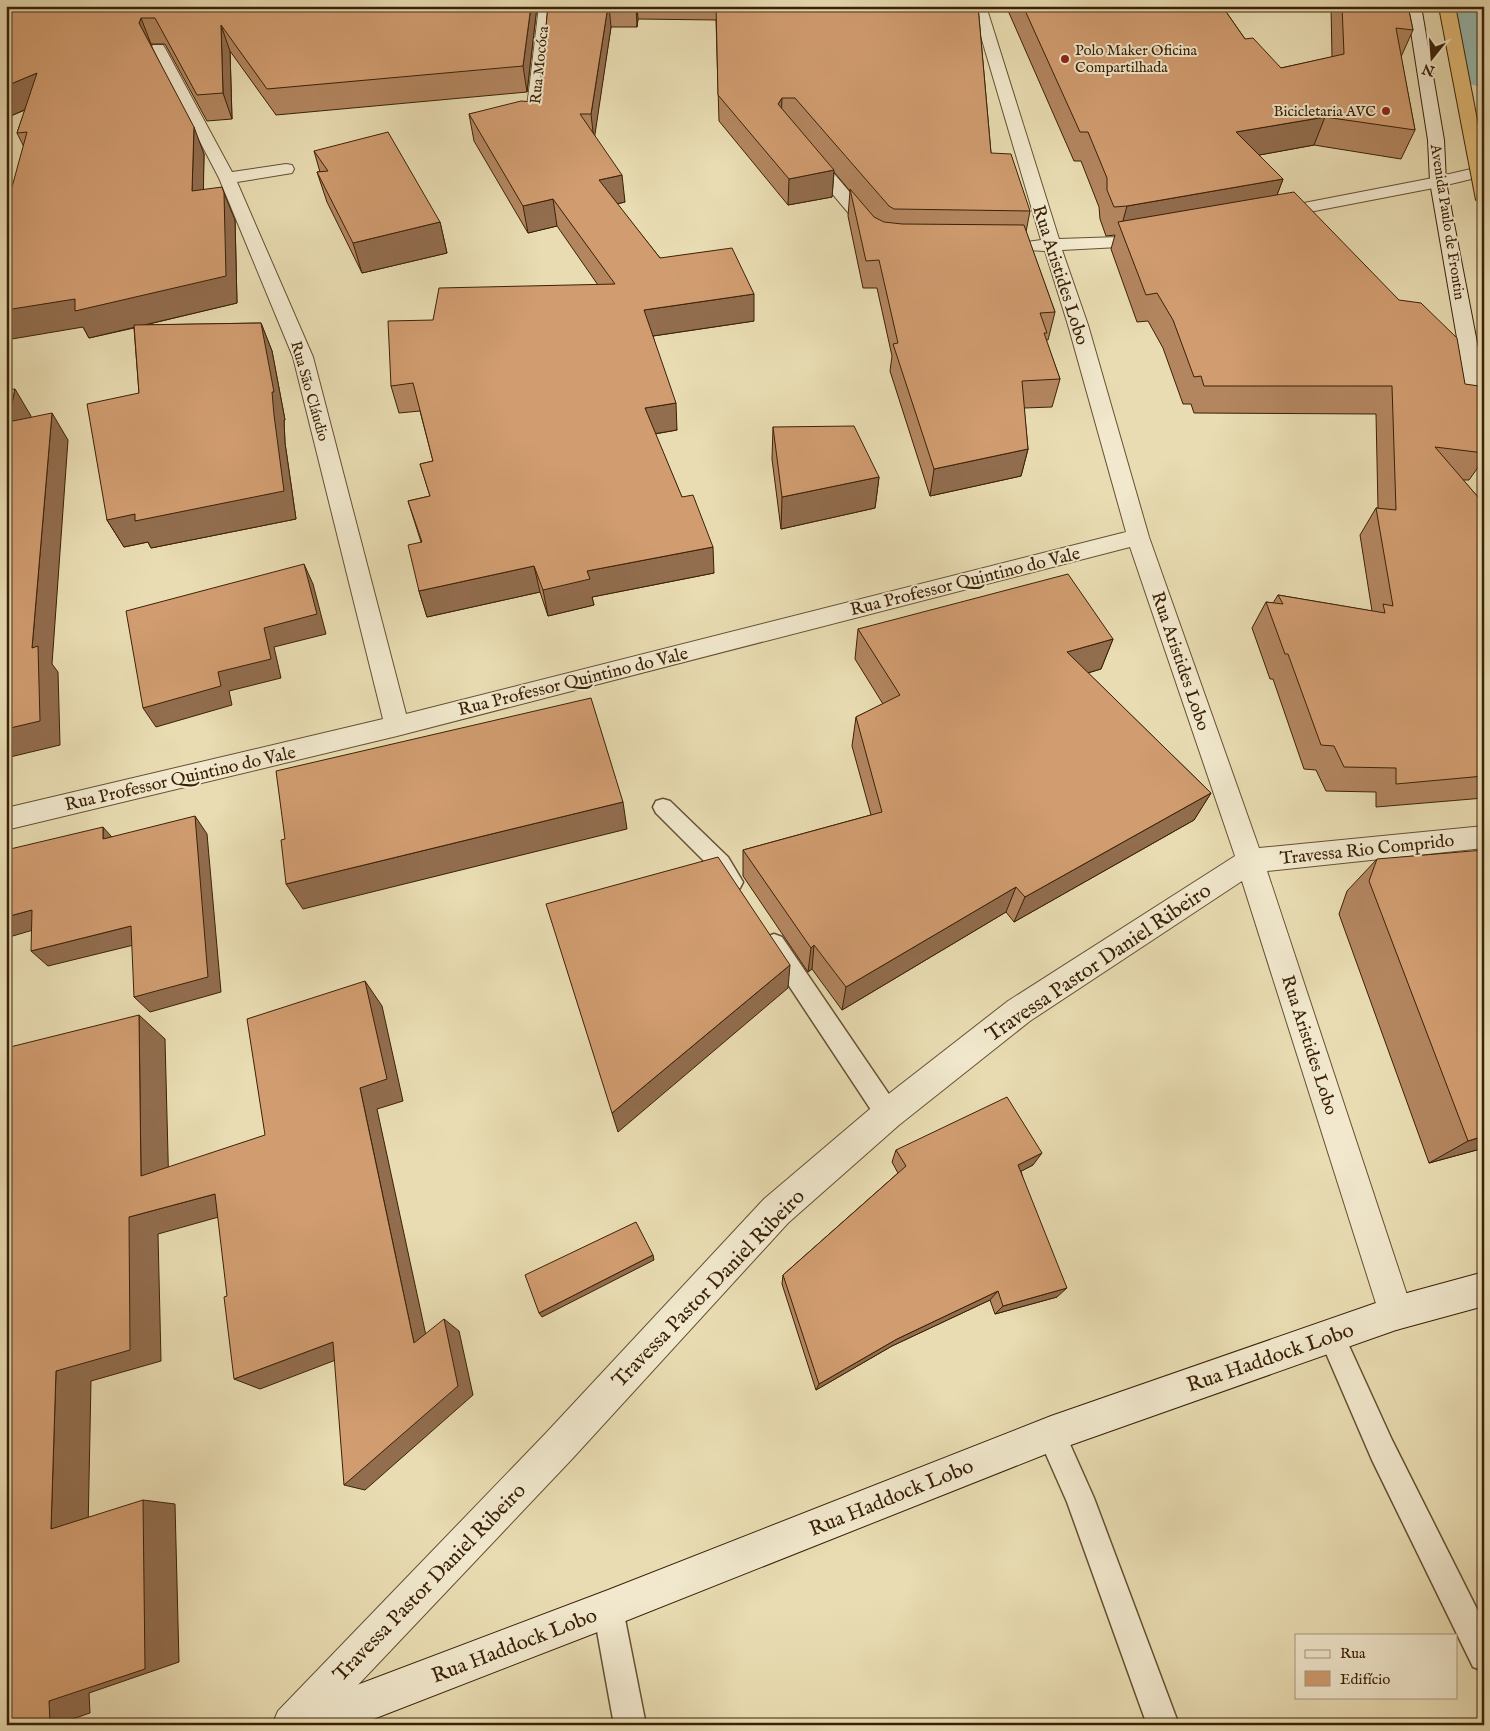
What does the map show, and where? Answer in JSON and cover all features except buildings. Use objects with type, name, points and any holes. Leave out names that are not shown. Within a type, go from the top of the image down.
[{"type":"highway","points":[[1447,6],[1484,199]]},
{"type":"street","name":"Rua Mocóca","points":[[533,124],[546,6]]},
{"type":"street","name":"Rua Aristides Lobo","points":[[979,6],[1078,325],[1138,537],[1250,861],[1396,1313]]},
{"type":"street","name":"Avenida Paulo de Frontin","points":[[1414,6],[1484,436]]},
{"type":"street","name":"Rua São Cláudio","points":[[158,48],[227,178],[303,356],[397,726]]},
{"type":"street","points":[[799,144],[879,239],[886,243]]},
{"type":"street","points":[[227,178],[286,169]]},
{"type":"street","points":[[1253,218],[1356,200],[1484,171]]},
{"type":"street","points":[[1016,246],[1119,242],[1166,234]]},
{"type":"street","name":"Rua Professor Quintino do Vale","points":[[6,819],[397,726],[1138,537]]},
{"type":"street","name":"Travessa Rio Comprido","points":[[1250,861],[1484,836]]},
{"type":"street","name":"Travessa Pastor Daniel Ribeiro","points":[[292,1725],[559,1446],[776,1211],[888,1114],[1018,1011],[1250,861]]},
{"type":"street","name":"Rua Haddock Lobo","points":[[304,1725],[608,1609],[1051,1434],[1396,1313],[1484,1289]]},
{"type":"lane","points":[[663,807],[720,863],[742,896]]},
{"type":"lane","points":[[764,928],[888,1114]]},
{"type":"lane","points":[[1331,1335],[1382,1450],[1484,1656]]},
{"type":"lane","points":[[1051,1434],[1080,1498],[1163,1725]]},
{"type":"lane","points":[[608,1609],[630,1725]]},
{"type":"waterway","points":[[1469,6],[1484,72]]},
{"type":"place","name":"Polo Maker Oficina Compartilhada","points":[[1065,59]]},
{"type":"place","name":"Bicicletaria AVC","points":[[1386,111]]}]
